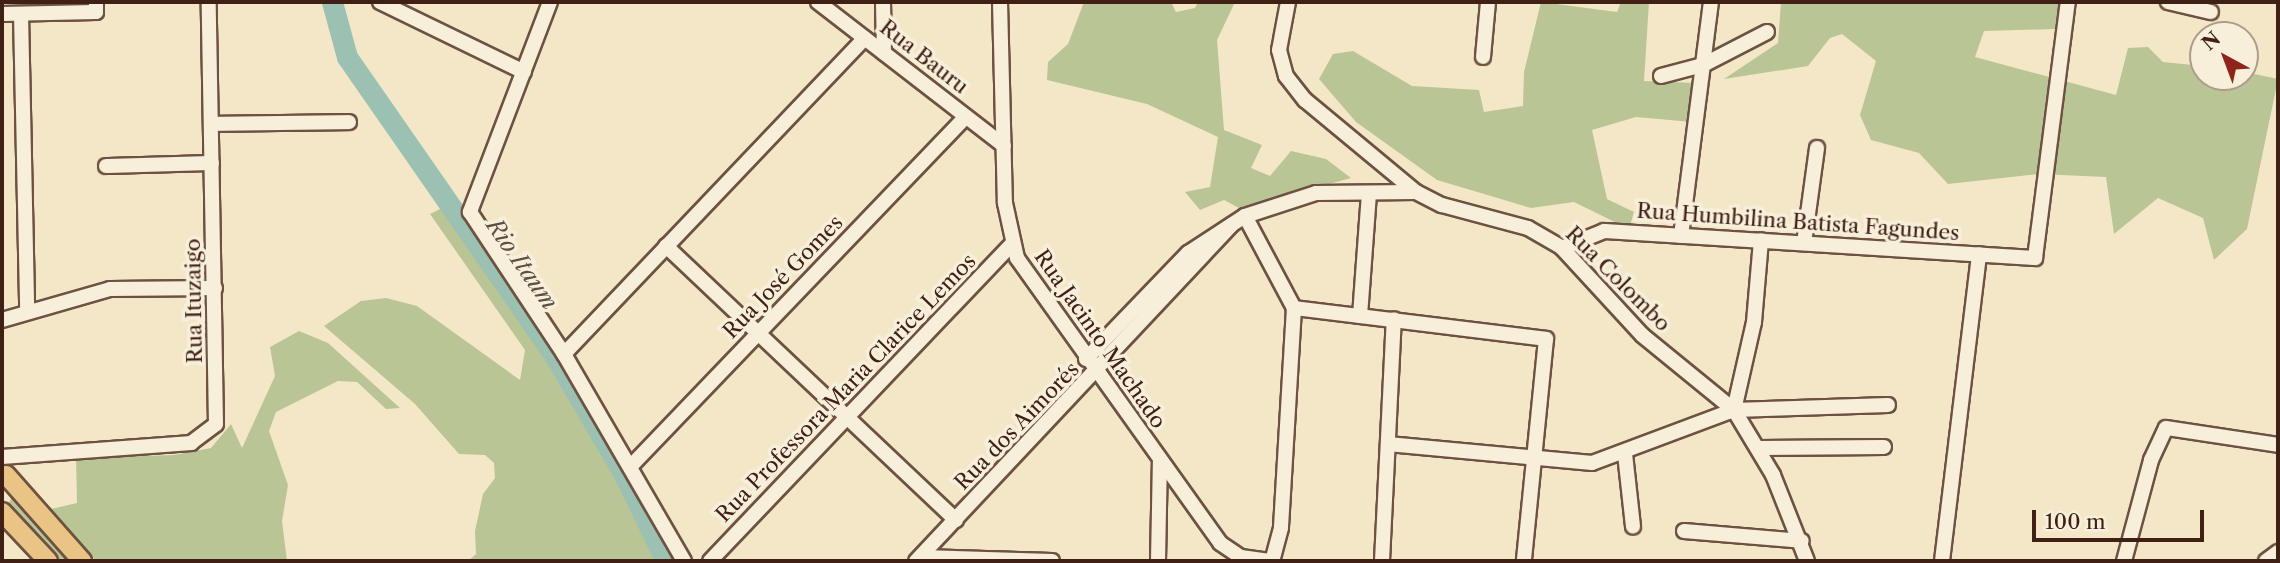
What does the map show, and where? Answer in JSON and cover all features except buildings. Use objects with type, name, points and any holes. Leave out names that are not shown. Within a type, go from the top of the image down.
[{"type":"main road","points":[[2,495],[3,467]]},
{"type":"main road","points":[[3,467],[82,561]]},
{"type":"main road","points":[[2,512],[47,561]]},
{"type":"street","name":"Rua Ituzaigo","points":[[3,467],[49,454],[181,445],[212,432],[217,411],[209,2]]},
{"type":"street","points":[[380,2],[524,72]]},
{"type":"street","points":[[550,2],[470,212],[564,354],[684,561]]},
{"type":"street","name":"Rua Bauru","points":[[818,2],[1004,146]]},
{"type":"street","points":[[883,2],[884,53]]},
{"type":"street","name":"Rua Jacinto Machado","points":[[1000,2],[1004,146],[1012,244],[1037,291],[1220,543],[1241,557],[1270,561]]},
{"type":"street","name":"Rua Colombo","points":[[1288,2],[1279,50],[1294,88],[1416,192],[1443,205],[1528,228],[1562,248],[1642,335],[1734,410],[1760,448],[1802,541],[1807,561]]},
{"type":"street","points":[[1483,57],[1488,2]]},
{"type":"street","points":[[1681,236],[1711,2]]},
{"type":"street","name":"Rua Humbilina Batista Fagundes","points":[[1562,248],[1604,231],[2035,258],[2068,2]]},
{"type":"street","points":[[2168,2],[2211,12]]},
{"type":"street","points":[[2,14],[96,7]]},
{"type":"street","points":[[21,14],[27,312]]},
{"type":"street","points":[[1661,76],[1703,65],[1767,32]]},
{"type":"street","points":[[564,354],[865,38]]},
{"type":"street","name":"Rua José Gomes","points":[[630,467],[966,117]]},
{"type":"street","points":[[212,124],[349,122]]},
{"type":"street","points":[[1804,243],[1817,148]]},
{"type":"street","points":[[106,166],[212,163]]},
{"type":"street","name":"Rua dos Aimorés","points":[[1086,359],[1168,271],[1245,216],[1316,193],[1416,192]]},
{"type":"street","points":[[1360,316],[1369,193]]},
{"type":"street","points":[[1245,216],[1294,308],[1281,528],[1270,561]]},
{"type":"street","name":"Rua dos Aimorés","points":[[918,559],[1096,374],[1232,225]]},
{"type":"street","points":[[1734,410],[1754,322],[1761,240]]},
{"type":"street","name":"Rua Professora Maria Clarice Lemos","points":[[710,561],[1012,244]]},
{"type":"street","points":[[666,246],[956,520]]},
{"type":"street","points":[[1942,561],[1979,254]]},
{"type":"street","points":[[2,320],[110,289],[215,288]]},
{"type":"street","points":[[1294,308],[1546,339],[1524,561]]},
{"type":"street","points":[[1382,561],[1394,319]]},
{"type":"street","points":[[1388,444],[1592,463],[1625,454],[1734,410],[1888,405]]},
{"type":"street","points":[[2124,561],[2151,460],[2166,428],[2278,445]]},
{"type":"street","points":[[1760,448],[1884,447]]},
{"type":"street","points":[[1625,454],[1633,527]]},
{"type":"street","points":[[1158,561],[1160,461]]},
{"type":"street","points":[[1684,531],[1802,541]]},
{"type":"street","points":[[2266,561],[2278,552]]},
{"type":"street","points":[[918,559],[1052,561]]},
{"type":"green space","points":[[1084,2],[1171,2],[1176,12],[1195,8],[1198,2],[1235,2],[1217,40],[1224,130],[1262,145],[1251,168],[1270,176],[1291,151],[1326,159],[1351,178],[1239,208],[1224,200],[1200,210],[1185,192],[1210,187],[1218,137],[1147,104],[1047,80],[1048,62],[1068,44]]},
{"type":"green space","points":[[1541,2],[1617,12],[1621,2],[1649,2],[1644,81],[1696,83],[1692,122],[1636,117],[1592,130],[1607,199],[1634,212],[1629,229],[1574,202],[1531,208],[1437,180],[1356,122],[1319,79],[1333,54],[1353,51],[1412,86],[1479,90],[1484,112],[1523,106],[1524,72]]},
{"type":"green space","points":[[1781,2],[2059,2],[2055,29],[1984,31],[1975,57],[2116,95],[2128,48],[2148,47],[2163,62],[2189,65],[2189,91],[2259,91],[2259,75],[2278,79],[2247,229],[2214,260],[2203,218],[2158,198],[2114,234],[2106,177],[2038,174],[1948,184],[1919,153],[1871,140],[1860,115],[1876,61],[1842,34],[1830,38],[1808,66],[1724,79],[1778,43]]},
{"type":"green space","points":[[444,207],[552,360],[661,561],[468,561],[476,554],[475,531],[483,494],[495,478],[494,463],[485,455],[459,454],[415,404],[324,326],[361,301],[386,298],[417,306],[520,380],[525,350],[430,214]]},
{"type":"green space","points":[[299,331],[328,343],[400,408],[386,409],[357,382],[338,381],[276,412],[269,431],[288,485],[282,521],[287,561],[96,561],[51,509],[77,503],[76,458],[174,455],[211,448],[231,424],[242,448],[275,376],[270,347]]},
{"type":"green space","points":[[15,493],[71,561],[58,561],[7,505]]},
{"type":"waterway","name":"Rio Itaum","points":[[332,2],[347,57],[556,358],[626,478],[666,561]]}]
